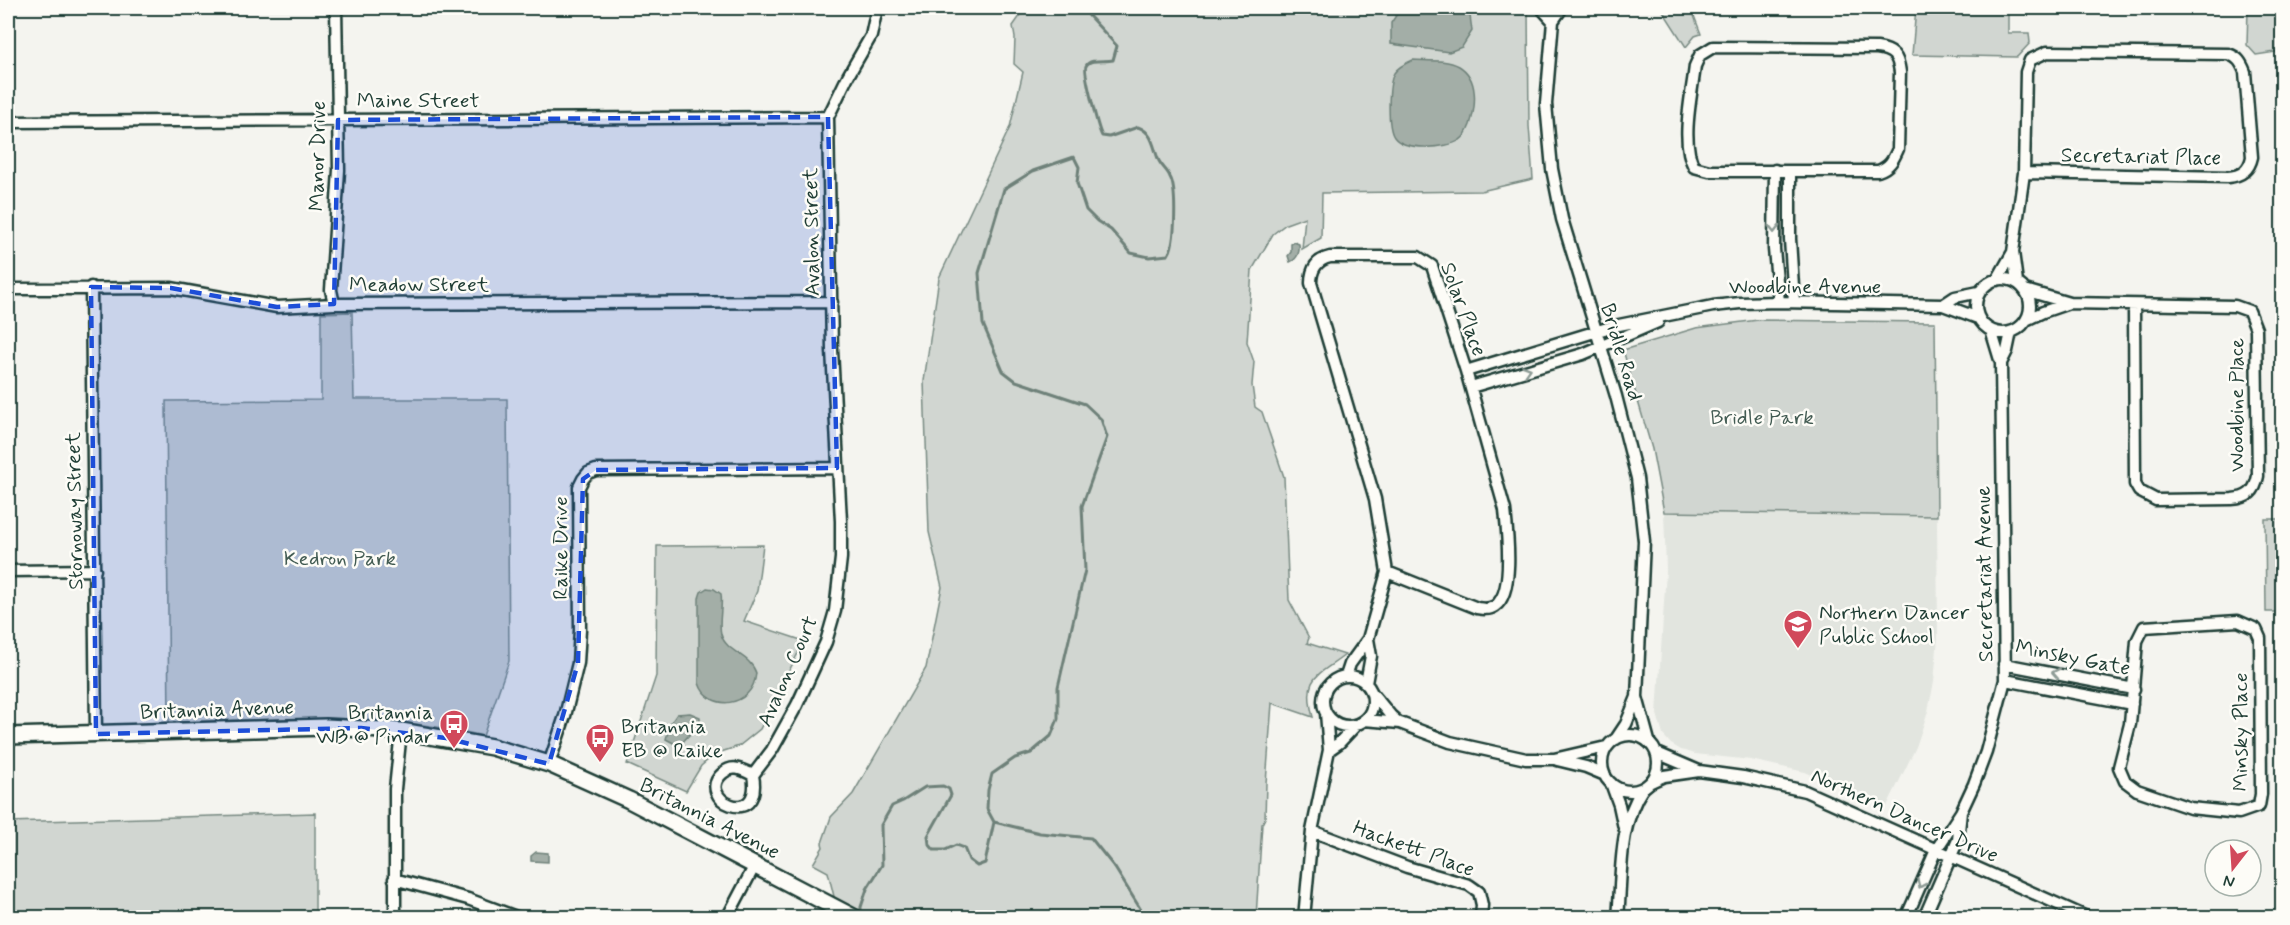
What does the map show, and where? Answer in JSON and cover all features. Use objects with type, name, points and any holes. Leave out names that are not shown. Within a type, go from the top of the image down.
[{"type":"street","name":"Manor Drive","points":[[334,304],[331,290],[339,170],[336,8]]},
{"type":"street","name":"Avalon Street","points":[[837,468],[828,117],[871,36],[877,8]]},
{"type":"street","points":[[1544,8],[1543,10],[1553,21]]},
{"type":"street","name":"Bridle Road","points":[[1562,8],[1553,21],[1546,104],[1552,169],[1562,219],[1627,437],[1641,503],[1644,576],[1637,697],[1648,741]]},
{"type":"street","points":[[1713,47],[1877,48],[1887,49],[1895,54],[1900,72],[1898,149],[1887,168],[1878,171],[1775,170],[1709,171],[1694,166],[1687,146],[1695,66],[1700,55],[1713,47]]},
{"type":"street","name":"Secretariat Place","points":[[2021,286],[2013,252],[2024,173],[2026,72],[2030,60],[2047,52],[2228,54],[2242,62],[2245,72],[2252,157],[2250,166],[2245,172],[2228,177],[2024,173]]},
{"type":"street","name":"Maine Street","points":[[8,123],[828,117]]},
{"type":"street","points":[[1775,170],[1774,249],[1779,302]]},
{"type":"street","points":[[1790,171],[1790,239],[1794,302]]},
{"type":"street","name":"Secretariat Place","points":[[1997,280],[2013,252]]},
{"type":"street","name":"Solar Place","points":[[1346,676],[1350,664],[1368,639],[1387,572],[1375,499],[1311,283],[1311,274],[1316,264],[1330,257],[1418,257],[1432,266],[1471,387],[1504,510],[1508,561],[1501,600],[1495,606],[1486,609],[1477,608],[1387,572]]},
{"type":"street","points":[[1997,280],[2021,286],[2029,303],[2026,320],[2011,332],[1991,330],[1978,318],[1976,307],[1979,292],[1997,280]]},
{"type":"street","name":"Woodbine Place","points":[[2021,286],[2069,303],[2235,306],[2249,311],[2256,329],[2258,464],[2256,487],[2250,494],[2243,498],[2232,499],[2156,500],[2139,491],[2135,484],[2134,305]]},
{"type":"street","name":"Stornoway Street","points":[[91,287],[96,734]]},
{"type":"street","name":"Meadow Street","points":[[8,289],[171,288],[277,307],[334,304],[832,302]]},
{"type":"street","name":"Woodbine Avenue","points":[[1943,305],[1955,297],[1979,292]]},
{"type":"street","name":"Woodbine Avenue","points":[[1466,371],[1614,326],[1669,317],[1713,306],[1779,302],[1943,305],[1978,318]]},
{"type":"street","name":"Woodbine Place","points":[[2026,320],[2069,303]]},
{"type":"street","name":"Woodbine Avenue","points":[[1471,387],[1601,347],[1669,317]]},
{"type":"street","name":"Secretariat Avenue","points":[[1906,918],[1936,850],[1961,812],[1986,752],[2005,680],[2001,363],[1991,330]]},
{"type":"street","name":"Secretariat Avenue","points":[[2001,363],[2007,351],[2011,332]]},
{"type":"street","name":"Raike Drive","points":[[549,764],[565,716],[578,663],[580,630],[579,487],[583,479],[596,470],[837,468]]},
{"type":"street","name":"Avalon Court","points":[[753,775],[772,750],[806,687],[826,642],[835,611],[842,558],[837,468]]},
{"type":"street","points":[[8,571],[95,570]]},
{"type":"street","name":"Minsky Place","points":[[2238,621],[2256,629],[2260,638],[2261,795],[2259,807],[2240,813],[2190,808],[2137,790],[2125,782],[2119,767],[2130,724],[2132,704],[2137,641],[2144,627],[2238,621]]},
{"type":"street","name":"Solar Place","points":[[1368,639],[1371,656],[1369,688]]},
{"type":"street","name":"Minsky Gate","points":[[2004,664],[2134,689]]},
{"type":"street","points":[[1304,918],[1312,831],[1329,750],[1326,713],[1322,699],[1325,690],[1334,680],[1346,676],[1357,677],[1400,723],[1450,742],[1493,753],[1526,759],[1554,759],[1606,747],[1616,739],[1631,735],[1648,741],[1657,753],[1658,766],[1631,809],[1625,831],[1618,918]]},
{"type":"street","name":"Minsky Gate","points":[[2005,680],[2132,704]]},
{"type":"street","points":[[1329,750],[1360,722],[1373,705],[1369,688]]},
{"type":"street","name":"Bridle Road","points":[[1616,739],[1626,724],[1637,697]]},
{"type":"street","points":[[1326,713],[1337,724],[1400,723]]},
{"type":"street","name":"Britannia Avenue","points":[[8,736],[326,727],[401,731],[492,747],[549,764],[629,800],[855,918]]},
{"type":"street","points":[[395,918],[394,789],[401,731]]},
{"type":"street","points":[[1606,747],[1602,758],[1619,805],[1625,831]]},
{"type":"street","name":"Northern Dancer Drive","points":[[1657,753],[1699,771],[1743,777],[1805,791],[2089,918]]},
{"type":"street","points":[[1554,759],[1586,767],[1627,790],[1647,785]]},
{"type":"street","name":"Northern Dancer Drive","points":[[1647,785],[1664,776],[1699,771]]},
{"type":"street","name":"Secretariat Avenue","points":[[1924,918],[1958,840],[1961,812]]},
{"type":"street","name":"Hackett Place","points":[[1312,831],[1407,867],[1469,885],[1479,892],[1482,905],[1481,918]]},
{"type":"street","points":[[727,918],[755,865]]},
{"type":"street","points":[[394,879],[468,899],[519,918]]},
{"type":"highlighted area","points":[[828,117],[837,468],[596,470],[583,479],[578,663],[549,764],[446,738],[361,728],[96,734],[91,287],[171,288],[277,307],[334,304],[338,120]]},
{"type":"shaded area","points":[[1401,8],[1469,8],[1472,31],[1462,47],[1449,52],[1391,44],[1391,23]]},
{"type":"shaded area","points":[[1413,60],[1442,61],[1454,64],[1465,71],[1470,78],[1473,85],[1474,109],[1468,129],[1460,140],[1446,145],[1426,147],[1407,145],[1394,137],[1389,115],[1392,78],[1398,69]]},
{"type":"shaded area","points":[[1294,242],[1299,244],[1299,252],[1297,257],[1290,262],[1288,256],[1291,252],[1291,244]]},
{"type":"shaded area","name":"Northern Dancer Public School","points":[[1664,512],[1937,516],[1938,637],[1934,682],[1928,711],[1916,747],[1887,806],[1805,772],[1751,760],[1695,754],[1681,750],[1663,735],[1657,714],[1666,570]]},
{"type":"shaded area","points":[[707,588],[714,589],[721,594],[720,629],[724,640],[749,662],[756,673],[753,685],[739,700],[720,702],[711,699],[699,683],[699,598],[701,592]]},
{"type":"shaded area","points":[[690,713],[700,717],[700,723],[679,746],[666,739],[670,724],[677,714]]},
{"type":"shaded area","points":[[536,852],[548,853],[548,862],[531,861],[531,856]]},
{"type":"green space","points":[[1024,8],[1528,8],[1529,126],[1533,179],[1481,191],[1322,193],[1321,238],[1302,249],[1305,217],[1286,224],[1273,234],[1252,270],[1247,342],[1254,362],[1252,385],[1255,407],[1262,412],[1284,477],[1289,600],[1309,638],[1307,643],[1345,655],[1320,673],[1311,685],[1310,703],[1313,717],[1272,703],[1256,917],[839,917],[828,872],[813,864],[823,847],[822,843],[831,817],[853,794],[926,668],[942,587],[929,532],[924,381],[939,278],[1010,127],[1023,72],[1014,64],[1013,26]]},
{"type":"green space","points":[[1659,8],[1691,8],[1701,34],[1695,36],[1686,47]]},
{"type":"green space","points":[[1916,8],[2008,8],[2008,33],[2029,33],[2030,43],[2017,57],[1912,55]]},
{"type":"green space","points":[[2248,8],[2282,8],[2282,51],[2256,55],[2247,45]]},
{"type":"green space","name":"Kedron Park","points":[[352,312],[354,399],[507,399],[509,661],[483,736],[444,728],[366,720],[288,719],[169,723],[166,401],[321,400],[321,313]]},
{"type":"green space","name":"Bridle Park","points":[[1758,320],[1935,322],[1937,516],[1664,512],[1652,449],[1623,350],[1696,328]]},
{"type":"green space","points":[[2265,519],[2282,519],[2282,612],[2266,612]]},
{"type":"green space","points":[[763,545],[757,591],[744,621],[804,641],[760,729],[739,746],[715,754],[701,766],[686,791],[627,764],[656,676],[657,546]]},
{"type":"green space","points":[[315,813],[315,917],[8,917],[8,822]]},
{"type":"waterway","points":[[861,916],[861,907],[867,889],[882,865],[881,825],[892,806],[925,787],[943,786],[949,789],[951,795],[928,836],[929,844],[934,850],[945,850],[956,845],[964,848],[969,860],[977,866],[985,863],[994,822],[987,809],[992,774],[1015,758],[1031,753],[1051,736],[1058,719],[1058,687],[1085,570],[1082,506],[1107,437],[1101,419],[1085,404],[1016,381],[1003,371],[983,324],[979,273],[1004,189],[1033,171],[1074,157],[1079,167],[1077,183],[1086,210],[1097,221],[1111,230],[1131,253],[1149,257],[1168,255],[1171,249],[1175,217],[1174,193],[1169,175],[1159,161],[1150,137],[1138,127],[1109,137],[1102,136],[1100,131],[1094,112],[1086,66],[1094,61],[1113,60],[1117,46],[1089,16],[1088,8]]},
{"type":"waterway","points":[[994,822],[1040,833],[1091,838],[1115,868],[1146,918]]},
{"type":"place","name":"Northern Dancer Public School","points":[[1798,650]]},
{"type":"place","name":"Britannia WB @ Pindar","points":[[454,750]]},
{"type":"place","name":"Britannia EB @ Raike","points":[[600,764]]}]
